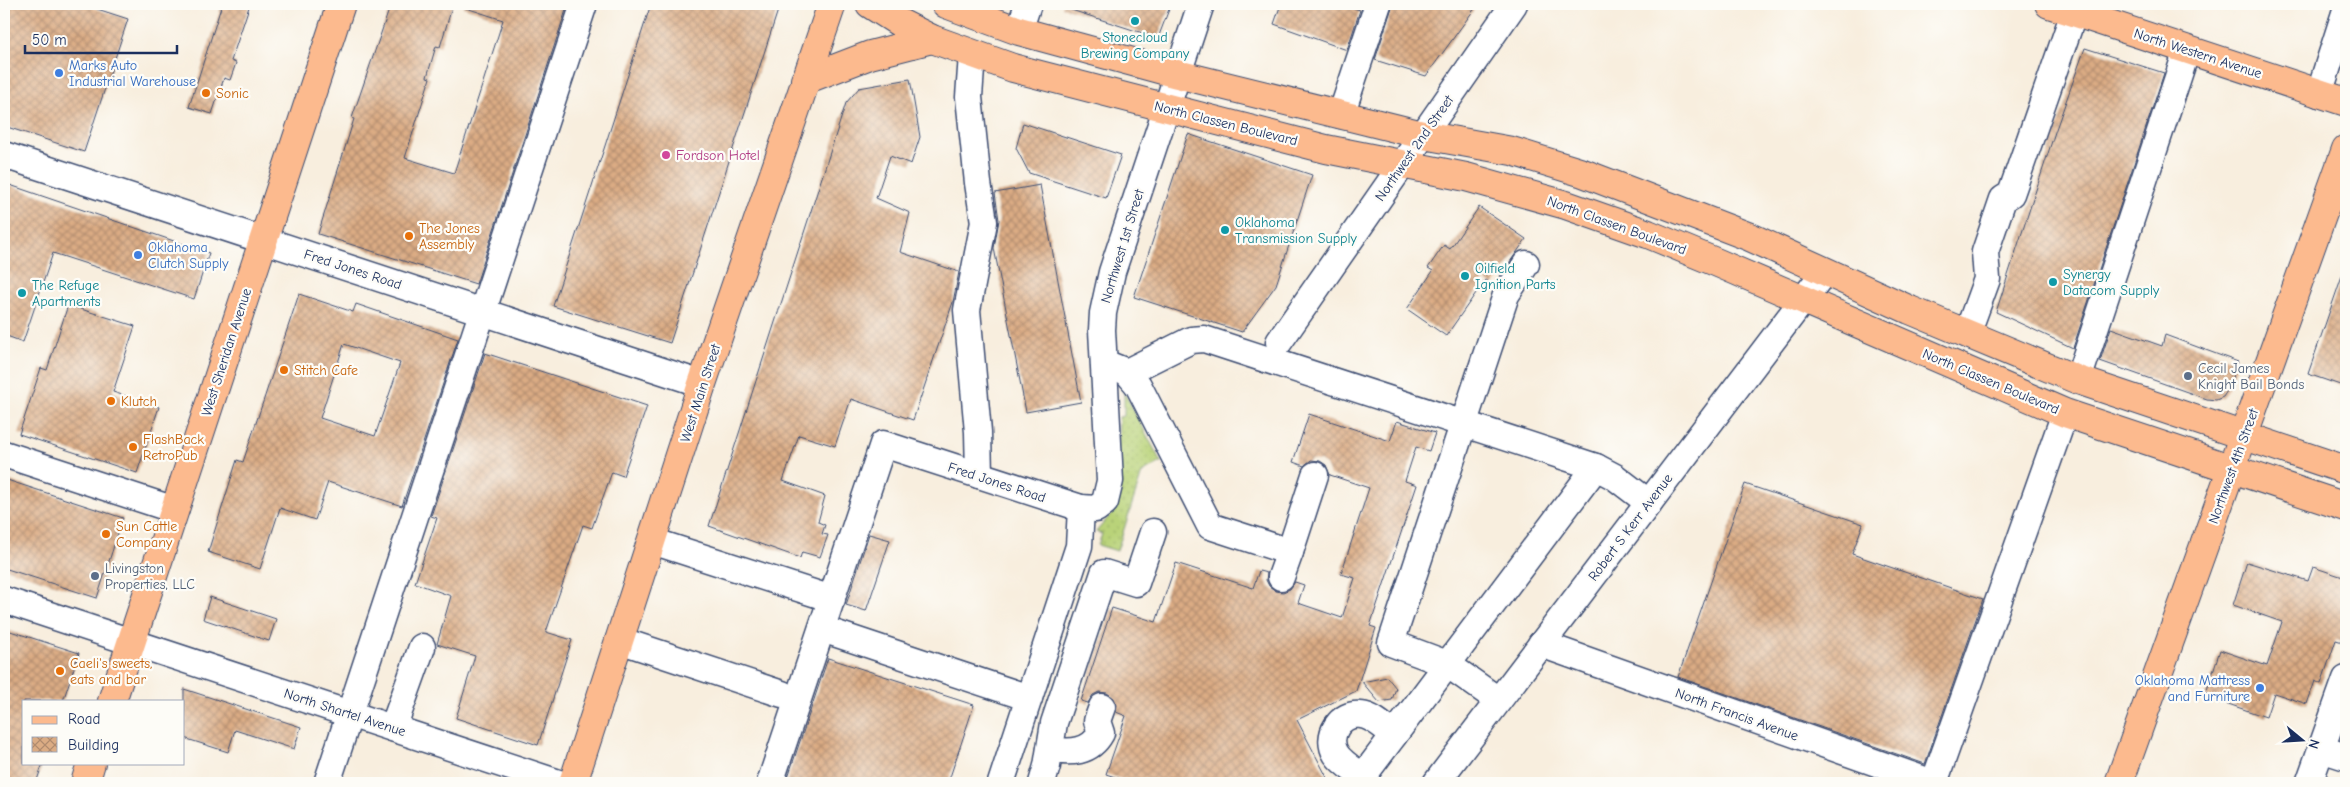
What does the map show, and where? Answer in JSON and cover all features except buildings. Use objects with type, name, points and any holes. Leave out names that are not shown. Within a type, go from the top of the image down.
[{"type":"main road","name":"West Sheridan Avenue","points":[[112,700],[340,4]]},
{"type":"main road","name":"West Main Street","points":[[573,783],[702,384],[832,4]]},
{"type":"main road","name":"North Classen Boulevard","points":[[870,4],[900,23],[932,39],[972,55],[1013,68],[1326,149],[1402,166],[1466,177],[1566,205],[1648,234],[2065,413],[2346,507]]},
{"type":"main road","points":[[946,4],[1019,31],[1177,74],[1423,136],[1512,151],[1583,173],[1750,237],[1967,334],[2078,380],[2346,470]]},
{"type":"main road","name":"North Western Avenue","points":[[2067,7],[2187,50],[2346,102]]},
{"type":"main road","points":[[805,80],[870,55],[932,39]]},
{"type":"main road","name":"Northwest 4th Street","points":[[2119,783],[2346,149]]},
{"type":"main road","points":[[85,783],[91,764]]},
{"type":"street","points":[[327,783],[584,4]]},
{"type":"street","points":[[1019,31],[1028,4]]},
{"type":"street","name":"Northwest 1st Street","points":[[1081,508],[1096,509],[1101,506],[1107,497],[1110,482],[1116,369],[1102,313],[1106,295],[1201,4]]},
{"type":"street","points":[[1341,116],[1378,4]]},
{"type":"street","name":"Northwest 2nd Street","points":[[1280,342],[1514,4]]},
{"type":"street","points":[[1967,334],[1987,279],[1986,252],[1988,243],[2003,199],[2011,194],[2067,7]]},
{"type":"street","points":[[2319,94],[2346,10]]},
{"type":"street","points":[[2078,380],[2187,50]]},
{"type":"street","points":[[972,55],[970,96],[978,184],[984,222],[967,310],[978,432],[979,475]]},
{"type":"street","name":"Fred Jones Road","points":[[4,155],[702,384]]},
{"type":"street","points":[[1498,700],[1447,664],[1391,643],[1506,295],[1526,264]]},
{"type":"street","name":"Robert S Kerr Avenue","points":[[1436,783],[1825,272]]},
{"type":"street","points":[[1116,369],[1191,340],[1204,339],[1596,468],[1615,477],[1649,503]]},
{"type":"street","points":[[1116,369],[1138,385],[1210,526],[1290,552]]},
{"type":"street","points":[[1934,783],[2065,413]]},
{"type":"street","name":"Fred Jones Road","points":[[832,599],[883,444],[1081,508]]},
{"type":"street","points":[[4,454],[175,510]]},
{"type":"street","points":[[1394,735],[1370,717],[1361,715],[1345,718],[1339,723],[1332,738],[1336,754],[1360,780],[1596,468]]},
{"type":"street","points":[[1281,578],[1315,475]]},
{"type":"street","points":[[1001,783],[1079,546],[1081,508]]},
{"type":"street","points":[[1042,783],[1054,723],[1104,572],[1136,583],[1153,532]]},
{"type":"street","points":[[652,540],[832,599],[770,783]]},
{"type":"street","name":"North Shartel Avenue","points":[[4,600],[558,783]]},
{"type":"street","points":[[822,629],[1029,698]]},
{"type":"street","points":[[619,640],[782,694]]},
{"type":"street","name":"North Francis Avenue","points":[[1541,644],[1934,783]]},
{"type":"street","points":[[393,728],[422,646]]},
{"type":"street","points":[[2309,783],[2346,679]]},
{"type":"street","points":[[1050,750],[1074,752],[1092,745],[1106,717]]},
{"type":"street","points":[[2321,749],[2346,758]]},
{"type":"green space","points":[[1124,392],[1161,462],[1142,473],[1117,551],[1098,545],[1102,534],[1096,532],[1116,508],[1119,417],[1124,416]]},
{"type":"place","name":"Stonecloud Brewing Company","points":[[1135,21]]},
{"type":"place","name":"Marks Auto Industrial Warehouse","points":[[59,73]]},
{"type":"place","name":"Sonic","points":[[206,93]]},
{"type":"place","name":"Fordson Hotel","points":[[666,155]]},
{"type":"place","name":"Oklahoma Transmission Supply","points":[[1225,230]]},
{"type":"place","name":"The Jones Assembly","points":[[409,236]]},
{"type":"place","name":"Oklahoma Clutch Supply","points":[[138,255]]},
{"type":"place","name":"Oilfield Ignition Parts","points":[[1465,276]]},
{"type":"place","name":"Synergy Datacom Supply","points":[[2053,282]]},
{"type":"place","name":"The Refuge Apartments","points":[[22,293]]},
{"type":"place","name":"Stitch Cafe","points":[[284,370]]},
{"type":"place","name":"Cecil James Knight Bail Bonds","points":[[2188,376]]},
{"type":"place","name":"Klutch","points":[[111,401]]},
{"type":"place","name":"FlashBack RetroPub","points":[[133,447]]},
{"type":"place","name":"Sun Cattle Company","points":[[106,534]]},
{"type":"place","name":"Livingston Properties, LLC","points":[[95,576]]},
{"type":"place","name":"Caeli's sweets, eats and bar","points":[[60,671]]},
{"type":"place","name":"Oklahoma Mattress and Furniture","points":[[2260,688]]}]
